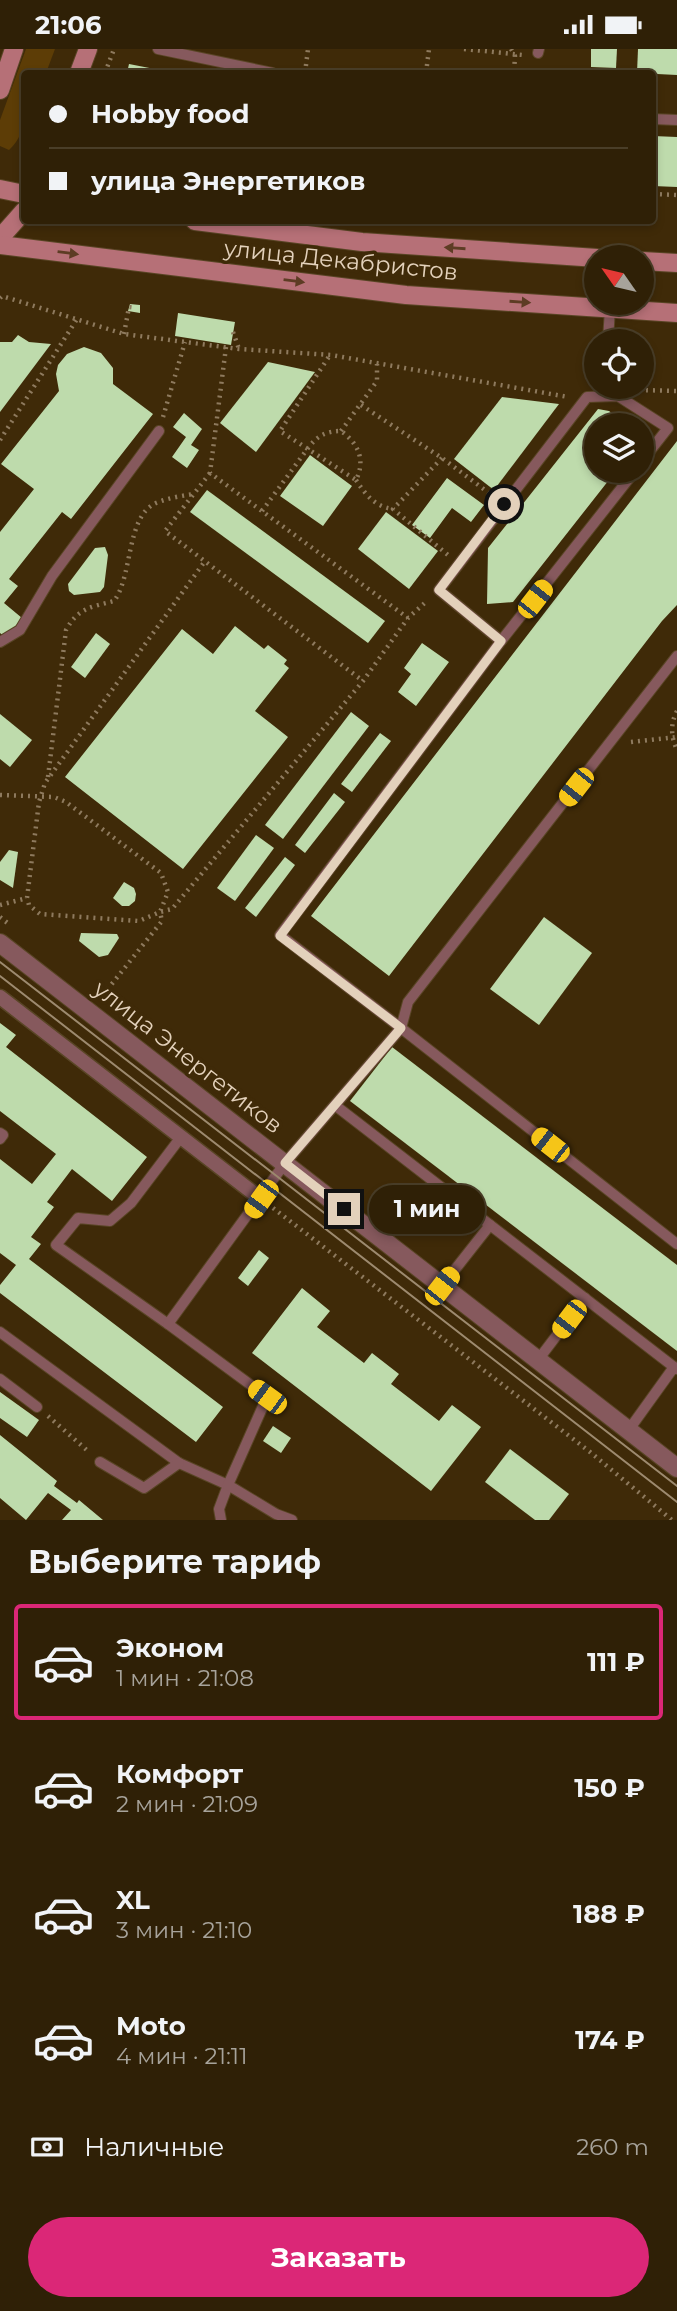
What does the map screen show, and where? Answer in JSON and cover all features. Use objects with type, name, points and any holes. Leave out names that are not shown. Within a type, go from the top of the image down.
[{"type":"main road","points":[[0,90],[14,49]]},
{"type":"main road","points":[[80,70],[88,49]]},
{"type":"main road","points":[[0,190],[21,194]]},
{"type":"main road","points":[[0,238],[21,214]]},
{"type":"main road","name":"улица Декабристов","points":[[219,224],[362,242],[584,257]]},
{"type":"main road","name":"улица Декабристов","points":[[0,245],[406,295],[584,306]]},
{"type":"main road","points":[[654,262],[677,263]]},
{"type":"main road","name":"улица Декабристов","points":[[654,311],[677,313]]},
{"type":"street","name":"улица Энергетиков","points":[[0,943],[677,1468]]},
{"type":"street","points":[[0,997],[261,1199]]},
{"type":"lane","points":[[158,49],[259,70]]},
{"type":"lane","points":[[656,119],[677,120]]},
{"type":"lane","points":[[501,641],[439,590],[585,399]]},
{"type":"lane","points":[[626,399],[647,413]]},
{"type":"lane","points":[[654,418],[668,428],[654,446]]},
{"type":"lane","points":[[0,642],[20,630],[52,576],[159,431]]},
{"type":"lane","points":[[626,483],[501,641],[280,936],[677,1244]]},
{"type":"lane","points":[[168,1324],[285,1163],[401,1028],[408,1002],[677,656]]},
{"type":"lane","points":[[336,1106],[675,1368],[628,1431]]},
{"type":"lane","points":[[0,1133],[3,1135],[0,1139]]},
{"type":"lane","points":[[181,1137],[131,1203],[110,1221],[78,1218],[56,1245],[267,1397],[219,1509],[221,1520]]},
{"type":"lane","points":[[442,1286],[490,1224]]},
{"type":"lane","points":[[538,1360],[585,1298]]},
{"type":"lane","points":[[0,1332],[179,1464],[228,1485],[276,1514],[292,1520]]},
{"type":"lane","points":[[0,1380],[37,1407]]},
{"type":"lane","points":[[100,1462],[144,1487],[179,1464]]},
{"type":"path","points":[[106,70],[114,49]]},
{"type":"path","points":[[305,70],[308,49]]},
{"type":"path","points":[[426,70],[429,49]]},
{"type":"path","points":[[464,49],[515,56],[539,51]]},
{"type":"path","points":[[513,49],[514,70]]},
{"type":"path","points":[[656,194],[677,195]]},
{"type":"path","points":[[0,297],[124,334],[239,349],[331,355],[568,397],[580,395]]},
{"type":"path","points":[[124,334],[129,307],[136,308]]},
{"type":"path","points":[[0,440],[77,319]]},
{"type":"path","points":[[233,332],[239,349]]},
{"type":"path","points":[[159,431],[184,342]]},
{"type":"path","points":[[226,347],[210,473],[165,531],[363,681]]},
{"type":"path","points":[[331,355],[280,431],[356,479],[366,496],[385,508],[393,509],[459,564]]},
{"type":"path","points":[[341,431],[377,381],[377,364]]},
{"type":"path","points":[[654,391],[677,391]]},
{"type":"path","points":[[361,405],[442,458],[504,504]]},
{"type":"path","points":[[262,510],[308,448],[323,433],[341,431],[353,440],[360,456],[361,470],[356,479]]},
{"type":"path","points":[[393,509],[442,458]]},
{"type":"path","points":[[210,473],[408,618]]},
{"type":"path","points":[[47,781],[66,631],[74,616],[94,606],[114,601],[121,592],[134,534],[144,512],[153,504],[193,494]]},
{"type":"path","points":[[205,561],[47,781],[41,796],[27,898],[29,905],[40,914],[139,921],[172,909],[363,681],[408,618],[439,590]]},
{"type":"path","points":[[677,711],[672,727],[677,750]]},
{"type":"path","points":[[609,744],[675,738]]},
{"type":"path","points":[[0,795],[54,797],[66,802],[161,873],[169,892],[160,912],[162,921],[103,995]]},
{"type":"path","points":[[0,905],[27,898]]},
{"type":"path","points":[[261,1199],[590,1452],[672,1520]]},
{"type":"path","points":[[37,1407],[100,1462]]},
{"type":"shaded area","points":[[26,49],[55,49],[47,70],[21,70],[21,134],[9,150],[0,146],[0,120]]},
{"type":"building","points":[[591,49],[617,49],[616,68],[591,67]]},
{"type":"building","points":[[638,49],[677,49],[677,75],[656,74],[656,70],[637,70]]},
{"type":"building","points":[[129,64],[160,70],[128,70]]},
{"type":"building","points":[[656,136],[677,137],[677,187],[656,186]]},
{"type":"building","points":[[130,304],[140,305],[140,313],[128,311]]},
{"type":"building","points":[[178,313],[235,322],[231,345],[175,336]]},
{"type":"building","points":[[18,335],[29,342],[51,344],[0,412],[0,342],[12,342]]},
{"type":"building","points":[[84,347],[101,353],[113,368],[113,384],[153,414],[71,519],[62,512],[9,579],[18,586],[4,603],[22,618],[6,638],[0,633],[0,532],[34,489],[1,464],[59,391],[56,374],[58,365],[67,354]]},
{"type":"building","points":[[268,362],[315,372],[256,452],[220,423]]},
{"type":"building","points":[[502,397],[559,404],[494,490],[454,459]]},
{"type":"building","points":[[598,409],[612,413],[595,413]]},
{"type":"building","points":[[184,413],[202,429],[191,445],[199,450],[187,468],[172,457],[186,437],[173,427]]},
{"type":"building","points":[[584,427],[584,483],[607,483],[513,602],[487,604],[488,548]]},
{"type":"building","points":[[677,441],[677,605],[389,976],[311,916],[645,483],[654,483],[654,471]]},
{"type":"building","points":[[310,455],[352,486],[323,526],[280,496]]},
{"type":"building","points":[[447,478],[484,505],[471,522],[452,508],[430,538],[412,525]]},
{"type":"building","points":[[207,490],[385,621],[368,643],[190,512]]},
{"type":"building","points":[[386,512],[438,551],[409,589],[358,549]]},
{"type":"building","points":[[105,547],[108,555],[104,587],[100,592],[74,595],[69,591],[68,584],[95,548]]},
{"type":"building","points":[[235,626],[264,649],[268,645],[287,660],[284,664],[289,668],[255,711],[288,737],[183,869],[65,777],[182,629],[213,654]]},
{"type":"building","points":[[96,633],[110,644],[85,678],[71,667]]},
{"type":"building","points":[[422,643],[449,662],[416,706],[398,692],[411,674],[404,668]]},
{"type":"building","points":[[351,712],[369,726],[283,839],[265,825]]},
{"type":"building","points":[[0,714],[32,740],[10,767],[0,759]]},
{"type":"building","points":[[380,733],[391,741],[352,792],[341,784]]},
{"type":"building","points":[[334,793],[345,802],[305,853],[295,845]]},
{"type":"building","points":[[256,835],[274,848],[235,901],[217,888]]},
{"type":"building","points":[[9,850],[18,852],[13,888],[0,880],[0,862]]},
{"type":"building","points":[[285,857],[295,865],[256,917],[245,908]]},
{"type":"building","points":[[124,882],[134,888],[136,894],[135,901],[129,906],[122,906],[113,898]]},
{"type":"building","points":[[544,917],[592,953],[539,1025],[490,989]]},
{"type":"building","points":[[81,933],[117,934],[119,938],[108,955],[99,957],[79,941]]},
{"type":"building","points":[[0,1023],[16,1035],[6,1047],[147,1157],[112,1201],[72,1169],[47,1202],[54,1207],[31,1237],[41,1244],[29,1259],[223,1407],[196,1442],[0,1293],[0,1285],[16,1265],[0,1253],[0,1159],[32,1184],[56,1154],[0,1111]]},
{"type":"building","points":[[392,1047],[677,1265],[677,1351],[350,1101]]},
{"type":"building","points":[[259,1250],[269,1258],[248,1286],[238,1278]]},
{"type":"building","points":[[302,1288],[330,1311],[317,1327],[364,1363],[372,1353],[399,1374],[391,1384],[439,1421],[452,1405],[481,1427],[431,1491],[252,1353]]},
{"type":"building","points":[[0,1392],[39,1420],[27,1437],[0,1418]]},
{"type":"building","points":[[273,1426],[291,1438],[281,1453],[263,1441]]},
{"type":"building","points":[[0,1435],[57,1481],[54,1486],[77,1503],[79,1500],[103,1520],[62,1520],[71,1510],[48,1493],[26,1520],[0,1498]]},
{"type":"building","points":[[510,1449],[569,1494],[549,1520],[535,1520],[485,1482]]},
{"type":"tram line","points":[[0,962],[677,1486]]},
{"type":"tram line","points":[[0,976],[677,1502]]},
{"type":"route","points":[[344,1209],[285,1163],[401,1028],[280,936],[501,641],[439,590],[504,504]]}]
